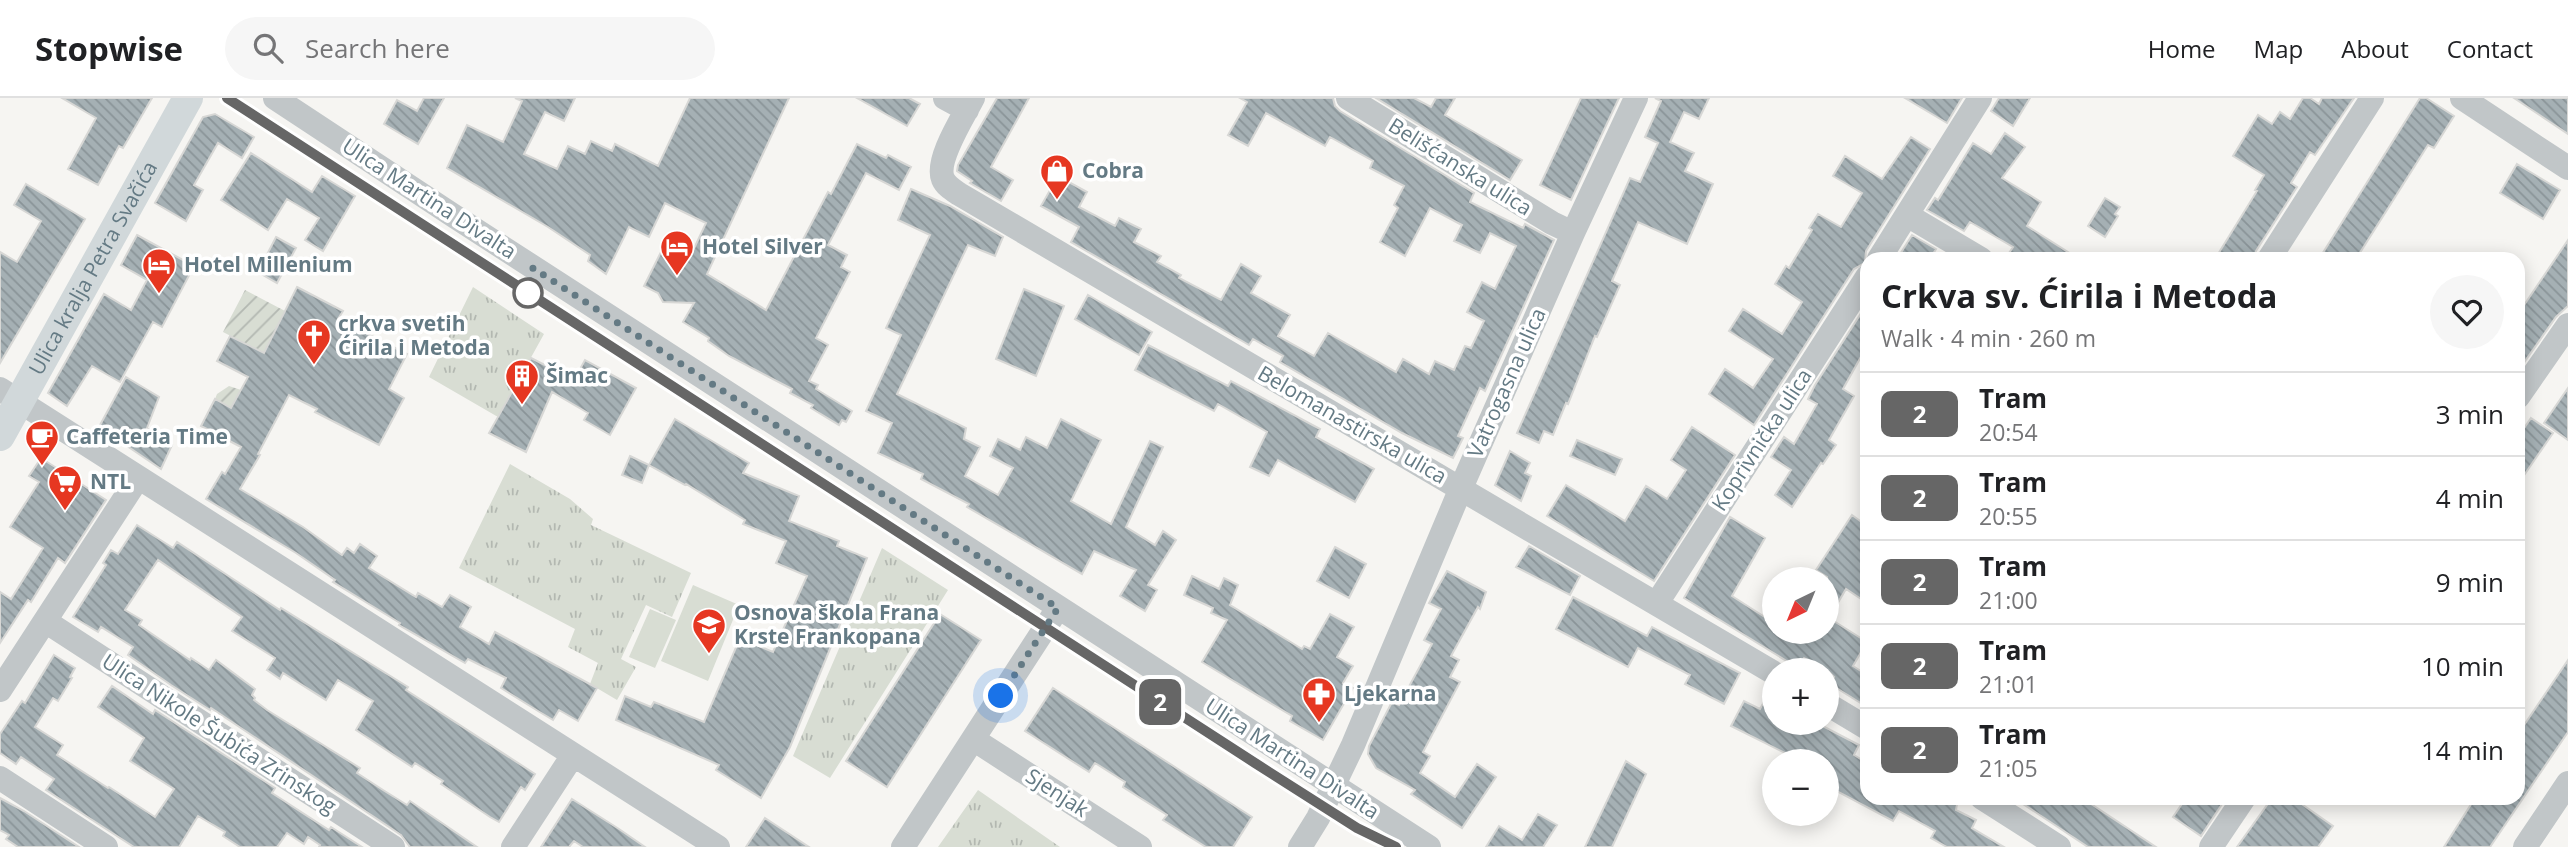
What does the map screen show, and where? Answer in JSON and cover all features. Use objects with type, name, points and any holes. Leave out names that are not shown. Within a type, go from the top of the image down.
[{"type":"main road","name":"Ulica kralja Petra Svačića","points":[[0,436],[10,395],[188,98]]},
{"type":"street","name":"Ulica Martina Divalta","points":[[275,98],[1429,847]]},
{"type":"street","points":[[945,98],[970,104]]},
{"type":"street","name":"Belišćanska ulica","points":[[1349,98],[1552,223],[1573,233]]},
{"type":"street","name":"Vatrogasna ulica","points":[[1334,786],[1461,488],[1573,233],[1636,98]]},
{"type":"street","points":[[1884,252],[1980,98]]},
{"type":"street","points":[[2273,252],[2372,98]]},
{"type":"street","points":[[2462,98],[2568,168]]},
{"type":"street","name":"Belomanastirska ulica","points":[[970,104],[941,167],[943,179],[959,194],[1762,666]]},
{"type":"street","points":[[1908,215],[1969,252]]},
{"type":"street","name":"Koprivnička ulica","points":[[1657,603],[1860,288]]},
{"type":"street","points":[[2525,387],[2568,325]]},
{"type":"street","points":[[10,395],[718,847]]},
{"type":"street","points":[[0,690],[138,478]]},
{"type":"street","points":[[903,847],[1058,608]]},
{"type":"street","name":"Ulica Nikole Šubića Zrinskog","points":[[45,621],[393,847]]},
{"type":"street","points":[[1839,712],[1860,724]]},
{"type":"street","name":"Sjenjak","points":[[973,739],[1140,847]]},
{"type":"street","points":[[513,847],[573,755]]},
{"type":"street","points":[[0,778],[106,847]]},
{"type":"street","points":[[2525,847],[2568,783]]},
{"type":"street","points":[[1300,847],[1334,786]]},
{"type":"street","points":[[1993,805],[2059,847]]},
{"type":"street","points":[[2211,847],[2239,805]]},
{"type":"green space","points":[[473,287],[544,334],[498,417],[429,377]]},
{"type":"green space","points":[[245,290],[285,311],[264,353],[223,332]]},
{"type":"green space","points":[[229,386],[241,390],[231,408],[215,399],[217,394]]},
{"type":"green space","points":[[510,464],[570,499],[593,519],[591,525],[691,573],[672,617],[646,605],[621,659],[636,667],[617,700],[590,684],[598,663],[568,647],[575,629],[459,568]]},
{"type":"green space","points":[[882,548],[948,590],[830,778],[793,756]]},
{"type":"green space","points":[[693,585],[739,605],[708,681],[661,661]]},
{"type":"green space","points":[[650,609],[676,620],[655,668],[629,657]]},
{"type":"green space","points":[[978,790],[1060,847],[938,847]]},
{"type":"building","points":[[62,98],[152,98],[123,148],[119,146],[98,185],[68,169],[96,118]]},
{"type":"building","points":[[424,98],[444,98],[418,144],[384,124],[397,100],[417,111]]},
{"type":"building","points":[[515,98],[575,98],[564,121],[545,112],[524,154],[557,169],[568,146],[585,154],[591,141],[612,151],[615,144],[658,166],[690,98],[789,98],[707,274],[766,310],[828,192],[831,194],[857,144],[911,167],[899,190],[866,173],[828,245],[847,255],[841,267],[850,272],[816,338],[828,345],[809,381],[818,385],[816,389],[852,411],[846,422],[842,420],[839,425],[811,408],[813,405],[790,393],[792,389],[729,356],[708,341],[709,338],[683,322],[694,303],[663,302],[658,293],[644,286],[665,244],[690,257],[706,223],[665,203],[649,237],[629,227],[606,274],[588,261],[590,255],[548,227],[447,168],[467,125],[503,142],[522,101]]},
{"type":"building","points":[[857,98],[909,98],[920,104],[907,126]]},
{"type":"building","points":[[997,98],[1029,98],[991,167],[1013,180],[1001,201],[970,183],[972,181],[957,171]]},
{"type":"building","points":[[1240,98],[1333,98],[1340,111],[1474,193],[1470,202],[1523,228],[1525,224],[1554,240],[1485,391],[1480,388],[1458,436],[1463,438],[1453,458],[1402,433],[1280,362],[1283,356],[1253,339],[1249,345],[1071,242],[1079,227],[1041,206],[1058,176],[1087,192],[1079,207],[1115,226],[1119,218],[1141,229],[1134,242],[1161,256],[1157,262],[1181,275],[1179,278],[1221,300],[1241,264],[1261,276],[1251,293],[1290,315],[1278,336],[1314,356],[1328,333],[1396,372],[1403,359],[1429,374],[1435,361],[1454,370],[1465,346],[1471,348],[1484,321],[1467,312],[1482,282],[1495,289],[1516,246],[1490,233],[1480,253],[1454,241],[1462,225],[1430,208],[1405,256],[1380,242],[1398,208],[1394,205],[1404,186],[1370,168],[1373,161],[1330,137],[1325,146],[1266,113],[1248,146],[1228,135],[1247,102]]},
{"type":"building","points":[[1376,98],[1414,98],[1431,107],[1436,98],[1455,98],[1445,115],[1522,160],[1510,180]]},
{"type":"building","points":[[1581,98],[1619,98],[1571,200],[1540,185]]},
{"type":"building","points":[[1655,98],[1709,98],[1699,119],[1684,112],[1670,142],[1694,153],[1685,171],[1713,184],[1687,244],[1638,222],[1612,281],[1620,285],[1597,337],[1595,336],[1568,404],[1566,403],[1553,435],[1544,431],[1539,443],[1517,433],[1630,178],[1640,182],[1658,143],[1645,137],[1661,101]]},
{"type":"building","points":[[1905,98],[1962,98],[1947,123]]},
{"type":"building","points":[[1999,98],[2030,98],[2013,126],[1991,111]]},
{"type":"building","points":[[2303,98],[2310,98],[2319,104],[2322,98],[2354,98],[2315,155],[2310,152],[2291,183],[2297,187],[2256,252],[2219,252],[2264,175],[2233,156],[2258,115],[2272,124],[2280,112],[2290,119]]},
{"type":"building","points":[[2420,98],[2426,98],[2454,116],[2434,148],[2428,145],[2360,252],[2323,252]]},
{"type":"building","points":[[2514,98],[2568,98],[2568,134]]},
{"type":"building","points":[[215,114],[254,137],[242,158],[218,143],[194,185],[203,190],[186,221],[155,203],[203,117]]},
{"type":"building","points":[[2005,133],[2025,147],[2002,178],[2041,202],[2027,226],[2068,252],[2010,252],[2013,247],[1970,222],[1964,231],[1927,210],[1935,198],[1938,200],[1973,143],[1991,154]]},
{"type":"building","points":[[1911,137],[1930,149],[1866,252],[1860,252],[1860,266],[1854,269],[1754,425],[1709,394],[1725,369],[1753,388],[1773,359],[1729,331],[1743,309],[1782,334],[1802,302],[1775,284],[1786,266],[1789,268],[1812,230],[1809,228],[1818,214],[1841,227],[1862,193],[1833,176],[1845,156],[1882,179]]},
{"type":"building","points":[[251,153],[312,192],[322,176],[355,196],[323,251],[305,240],[319,218],[287,199],[268,230],[221,200]]},
{"type":"building","points":[[2517,164],[2560,190],[2543,219],[2500,193]]},
{"type":"building","points":[[26,184],[85,219],[0,363],[0,252],[17,262],[41,221],[14,205]]},
{"type":"building","points":[[911,189],[950,206],[1003,237],[995,256],[968,245],[897,394],[966,428],[964,439],[980,447],[965,476],[998,495],[1013,468],[990,456],[998,439],[1020,450],[1026,437],[1047,448],[1061,419],[1101,440],[1071,501],[1111,524],[1150,441],[1163,447],[1126,527],[1155,545],[1163,531],[1176,540],[1148,585],[1157,590],[1145,611],[1120,596],[1136,570],[1094,551],[1082,574],[967,507],[969,504],[921,479],[923,474],[878,453],[892,423],[866,411],[901,335],[886,328],[930,235],[898,220]]},
{"type":"building","points":[[2105,198],[2120,207],[2115,214],[2118,216],[2105,237],[2088,226]]},
{"type":"building","points":[[137,235],[194,266],[162,327],[153,322],[120,382],[92,366],[67,406],[48,393],[104,294],[131,310],[147,280],[121,265]]},
{"type":"building","points":[[1912,235],[1936,249],[1934,252],[1901,252]]},
{"type":"building","points":[[276,237],[296,248],[277,283],[258,272]]},
{"type":"building","points":[[2568,240],[2568,306],[2556,317],[2525,361],[2525,304]]},
{"type":"building","points":[[297,287],[343,311],[338,319],[407,354],[389,389],[404,398],[379,445],[315,412],[317,409],[289,395],[240,489],[303,527],[342,555],[347,548],[354,553],[360,544],[377,556],[369,568],[416,597],[418,593],[442,607],[450,595],[471,607],[460,627],[489,644],[495,632],[597,688],[578,721],[559,710],[553,720],[501,688],[506,678],[468,659],[465,663],[399,625],[400,623],[333,582],[335,580],[296,553],[206,499],[241,447],[201,426],[215,399],[231,408],[248,377],[217,361],[230,336],[264,353]]},
{"type":"building","points":[[1024,289],[1064,306],[1036,376],[996,359]]},
{"type":"building","points":[[1088,295],[1152,332],[1139,355],[1075,319]]},
{"type":"building","points":[[1860,315],[1860,359],[1843,389],[1854,396],[1829,440],[1836,445],[1792,507],[1775,495],[1791,470],[1771,457],[1784,437],[1794,444],[1817,404],[1808,399]]},
{"type":"building","points":[[1148,345],[1228,386],[1231,381],[1320,429],[1316,437],[1374,469],[1355,502],[1278,460],[1269,476],[1250,467],[1267,432],[1218,404],[1214,411],[1135,370]]},
{"type":"building","points":[[531,358],[574,380],[585,360],[636,388],[610,435],[584,420],[588,413],[552,392],[526,452],[489,433]]},
{"type":"building","points":[[126,377],[159,397],[147,428],[172,445],[161,469],[99,427]]},
{"type":"building","points":[[2568,388],[2568,440],[2544,423]]},
{"type":"building","points":[[2531,418],[2553,433],[2525,474],[2525,427]]},
{"type":"building","points":[[675,419],[749,463],[743,473],[799,496],[789,521],[839,541],[837,546],[867,558],[790,747],[761,798],[716,770],[719,765],[616,720],[625,696],[651,707],[654,702],[704,722],[740,638],[773,652],[807,576],[776,563],[786,541],[743,524],[745,520],[649,465]]},
{"type":"building","points":[[1692,427],[1735,455],[1654,581],[1547,516],[1566,485],[1625,521],[1646,486],[1667,499],[1686,470],[1671,460]]},
{"type":"building","points":[[1577,440],[1622,459],[1615,475],[1570,456]]},
{"type":"building","points":[[1510,451],[1530,463],[1525,473],[1531,476],[1521,501],[1495,485]]},
{"type":"building","points":[[630,456],[649,465],[642,483],[622,475]]},
{"type":"building","name":"NTL","points":[[41,458],[106,500],[65,563],[58,558],[31,602],[28,600],[0,643],[0,592],[11,599],[43,548],[10,527],[39,482],[29,476]]},
{"type":"building","points":[[1852,515],[1860,521],[1860,598],[1846,589],[1839,601],[1839,567],[1818,567]]},
{"type":"building","points":[[1730,517],[1765,538],[1732,596],[1762,615],[1762,644],[1839,644],[1839,624],[1860,638],[1860,654],[1853,666],[1860,670],[1860,703],[1839,690],[1839,658],[1782,658],[1684,598]]},
{"type":"building","points":[[137,525],[173,548],[177,542],[280,610],[281,608],[408,687],[406,690],[535,774],[525,790],[521,787],[499,822],[490,817],[441,784],[443,781],[415,763],[412,767],[356,730],[373,701],[338,680],[326,700],[283,673],[280,679],[267,670],[275,658],[232,631],[242,617],[158,560],[125,610],[142,620],[139,625],[209,670],[216,660],[255,689],[252,695],[254,700],[267,710],[360,768],[357,773],[383,790],[407,805],[410,801],[477,847],[410,847],[401,835],[211,708],[210,710],[171,685],[128,655],[133,647],[101,627],[98,632],[73,617],[106,565],[103,563],[111,550],[118,554]]},
{"type":"building","points":[[1529,546],[1580,576],[1570,595],[1516,567]]},
{"type":"building","points":[[1335,547],[1366,564],[1349,598],[1317,581]]},
{"type":"building","points":[[1447,571],[1486,592],[1480,609],[1478,607],[1451,656],[1459,660],[1450,677],[1460,682],[1423,752],[1430,756],[1420,773],[1455,797],[1477,764],[1496,777],[1462,828],[1411,794],[1415,790],[1376,768],[1368,754],[1369,746],[1392,702],[1399,705],[1432,644],[1424,640],[1441,609],[1429,603]]},
{"type":"building","points":[[1192,576],[1219,589],[1224,578],[1238,585],[1230,605],[1302,649],[1304,646],[1310,649],[1330,614],[1354,627],[1337,657],[1353,666],[1343,683],[1353,688],[1323,740],[1290,721],[1292,716],[1202,662],[1227,620],[1211,613],[1213,608],[1184,595]]},
{"type":"building","points":[[1573,597],[1647,636],[1652,627],[1740,673],[1724,704],[1685,684],[1690,675],[1638,648],[1628,667],[1556,629]]},
{"type":"building","points":[[940,614],[981,640],[887,787],[846,761]]},
{"type":"building","points":[[54,655],[75,668],[58,701],[53,698],[35,727],[63,745],[57,755],[108,788],[155,817],[174,789],[130,761],[144,738],[98,707],[112,686],[153,714],[155,710],[275,788],[272,793],[329,830],[331,827],[362,847],[319,847],[320,845],[308,837],[304,844],[287,833],[277,847],[240,847],[223,836],[225,832],[198,816],[179,847],[134,847],[46,790],[54,779],[21,757],[16,764],[0,753],[0,734],[22,701],[25,703]]},
{"type":"building","points":[[2568,660],[2568,732],[2525,795],[2525,724]]},
{"type":"building","points":[[1053,688],[1252,817],[1233,847],[1206,847],[1163,820],[1167,815],[1123,787],[1125,782],[1095,763],[1089,772],[1025,731]]},
{"type":"building","points":[[1744,701],[1760,709],[1762,705],[1762,735],[1839,735],[1859,745],[1854,755],[1860,759],[1860,804],[1839,792],[1839,749],[1777,749],[1731,726]]},
{"type":"building","points":[[1626,761],[1646,774],[1612,847],[1585,847]]},
{"type":"building","points":[[0,798],[79,847],[18,847],[6,839],[9,835],[0,830]]},
{"type":"building","points":[[572,799],[645,847],[583,847],[574,841],[569,847],[541,847]]},
{"type":"building","points":[[1863,805],[1957,805],[1956,810],[1976,820],[1972,828],[2004,847],[1947,847],[1931,838],[1935,831],[1899,811],[1893,821]]},
{"type":"building","points":[[2025,805],[2093,805],[2156,847],[2088,847]]},
{"type":"building","points":[[2181,805],[2221,805],[2201,836],[2173,817]]},
{"type":"building","points":[[2267,805],[2303,805],[2333,826],[2318,847],[2237,847]]},
{"type":"building","points":[[2471,805],[2518,805],[2490,847],[2444,847]]},
{"type":"building","points":[[1538,814],[1557,825],[1543,847],[1486,847],[1499,826],[1522,840]]},
{"type":"building","points":[[765,818],[809,847],[746,847]]},
{"type":"tram line","points":[[227,98],[1357,828],[1382,847]]},
{"type":"tram line","name":"2","points":[[227,98],[1255,763],[1357,828],[1396,847]]},
{"type":"place","name":"Cobra","points":[[1057,201]]},
{"type":"place","name":"Hotel Silver","points":[[677,277]]},
{"type":"place","name":"Hotel Millenium","points":[[159,295]]},
{"type":"place","name":"crkva svetih Ćirila i Metoda","points":[[314,366]]},
{"type":"place","name":"Šimac","points":[[522,406]]},
{"type":"place","name":"Caffeteria Time","points":[[42,467]]},
{"type":"place","name":"NTL","points":[[65,512]]},
{"type":"place","name":"Osnova škola Frana Krste Frankopana","points":[[709,655]]},
{"type":"place","name":"Ljekarna","points":[[1319,724]]},
{"type":"route","points":[[528,293],[533,268],[1058,608],[1001,696]]}]
